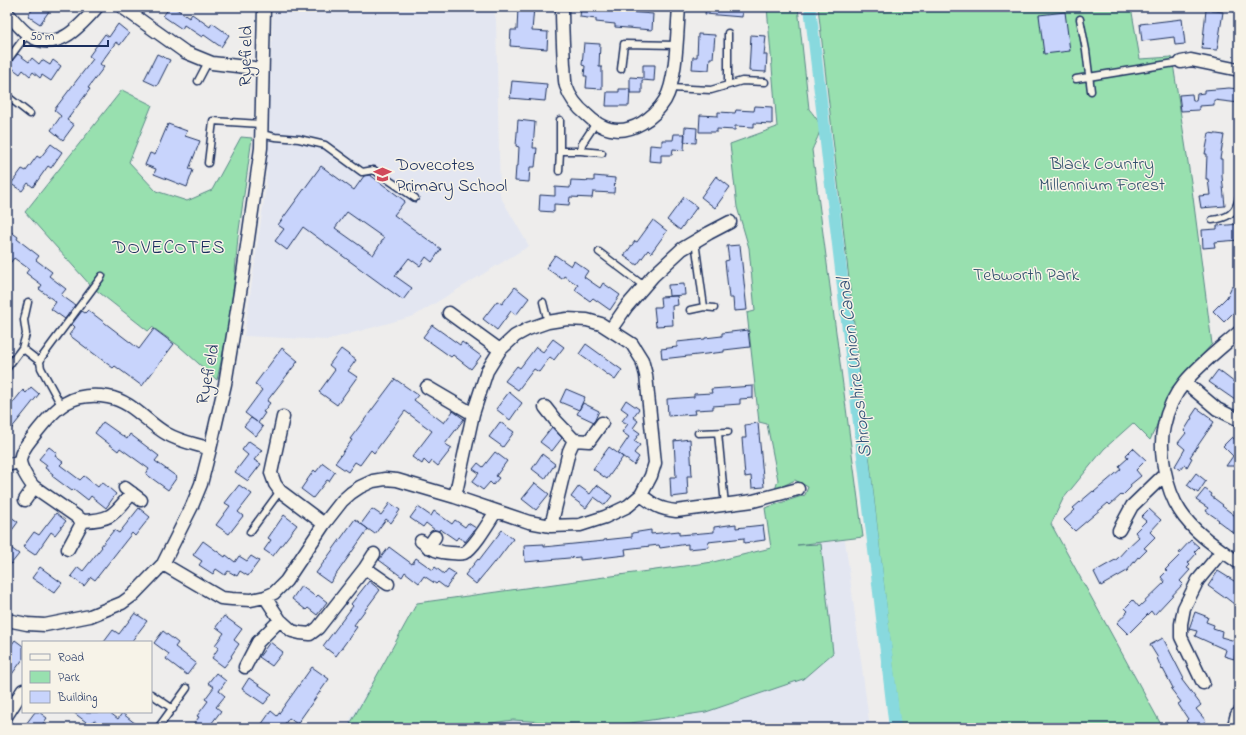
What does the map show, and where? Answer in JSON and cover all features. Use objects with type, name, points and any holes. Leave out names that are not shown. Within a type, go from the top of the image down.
[{"type":"street","points":[[7,13],[30,36],[41,40],[52,41],[60,40],[67,36],[97,7]]},
{"type":"street","points":[[122,7],[185,52],[212,63],[262,69]]},
{"type":"street","name":"Ryefield","points":[[7,620],[27,624],[45,625],[90,616],[122,603],[133,595],[163,564],[192,506],[201,484],[225,384],[261,148],[264,7]]},
{"type":"street","points":[[562,7],[565,84],[571,98],[580,109],[596,123],[609,129],[623,130],[636,127],[655,112],[665,99],[670,88],[675,62],[678,7]]},
{"type":"street","points":[[1181,62],[1191,60],[1239,70]]},
{"type":"street","points":[[611,330],[627,306],[644,286],[682,249],[730,222]]},
{"type":"street","points":[[449,313],[500,350]]},
{"type":"street","points":[[163,564],[221,598],[232,600],[251,600],[265,598],[274,593],[286,581],[324,524],[342,501],[360,486],[373,481],[385,479],[397,480],[455,497],[528,522],[551,526],[580,525],[605,517],[628,506],[641,495],[651,476],[655,463],[646,375],[642,360],[632,344],[601,324],[587,320],[567,319],[548,322],[528,329],[515,336],[500,350],[487,371],[473,414],[455,497]]},
{"type":"street","points":[[1239,332],[1185,382],[1176,396],[1164,426],[1162,442],[1165,474],[1172,495],[1180,511],[1191,525],[1206,539],[1239,563]]},
{"type":"street","points":[[1185,382],[1217,408],[1239,420]]},
{"type":"street","points":[[427,387],[473,414]]},
{"type":"street","points":[[132,493],[114,513],[106,519],[82,521],[34,487],[28,480],[20,462],[22,453],[27,444],[60,405],[84,396],[114,398],[129,406],[167,434],[183,441],[210,449]]},
{"type":"street","points":[[545,407],[574,440],[589,441],[602,423]]},
{"type":"street","points":[[283,417],[271,473],[275,484],[280,491],[324,524]]},
{"type":"street","points":[[551,526],[569,451],[574,440]]},
{"type":"street","points":[[7,465],[20,462]]},
{"type":"street","points":[[1118,530],[1132,506],[1165,474]]},
{"type":"street","points":[[25,500],[34,487]]},
{"type":"street","points":[[641,495],[656,507],[676,511],[753,501],[798,489]]},
{"type":"street","points":[[428,542],[433,550],[445,554],[465,552],[472,546],[496,511]]},
{"type":"street","points":[[68,549],[82,521]]},
{"type":"street","points":[[1203,683],[1182,637],[1181,624],[1184,608],[1198,580],[1222,551]]},
{"type":"street","points":[[265,598],[280,620],[292,631],[310,634],[318,628],[365,568],[374,554]]},
{"type":"street","points":[[365,568],[388,584]]},
{"type":"street","points":[[245,667],[258,642],[280,620]]},
{"type":"street","points":[[7,715],[22,692]]},
{"type":"street","points":[[1236,728],[1239,716]]},
{"type":"lane","points":[[1080,19],[1086,50],[1091,91]]},
{"type":"lane","points":[[728,33],[728,85]]},
{"type":"lane","points":[[7,61],[27,34]]},
{"type":"lane","points":[[621,69],[624,44],[676,45]]},
{"type":"lane","points":[[198,81],[208,62]]},
{"type":"lane","points":[[1076,79],[1181,62]]},
{"type":"lane","points":[[670,88],[711,90],[742,81],[765,82]]},
{"type":"lane","points":[[7,96],[30,114]]},
{"type":"lane","points":[[559,171],[560,120]]},
{"type":"lane","points":[[208,163],[213,121],[261,129],[275,137],[299,139],[325,145],[362,172],[374,170],[415,198]]},
{"type":"lane","points":[[582,151],[582,144],[596,123]]},
{"type":"lane","points":[[560,151],[602,153]]},
{"type":"lane","points":[[1212,220],[1224,218],[1231,214],[1236,208],[1239,197]]},
{"type":"lane","points":[[695,241],[704,307]]},
{"type":"lane","points":[[599,252],[644,286]]},
{"type":"lane","points":[[60,405],[41,368],[40,362],[42,357],[102,276]]},
{"type":"lane","points":[[7,368],[22,348],[26,334],[24,320],[28,302]]},
{"type":"lane","points":[[543,302],[548,322]]},
{"type":"lane","points":[[690,310],[704,307],[714,308]]},
{"type":"lane","points":[[22,348],[40,362]]},
{"type":"lane","points":[[718,432],[724,504]]},
{"type":"lane","points":[[698,433],[728,432]]},
{"type":"lane","points":[[250,532],[280,491]]},
{"type":"lane","points":[[158,728],[187,688]]},
{"type":"lane","points":[[152,695],[173,709]]},
{"type":"shaded area","name":"Dovecotes Primary School","points":[[273,7],[493,7],[496,20],[500,196],[529,246],[414,316],[327,340],[244,336],[266,187]]},
{"type":"shaded area","points":[[845,540],[870,728],[345,728],[395,645],[416,604],[713,562],[772,548]]},
{"type":"green space","points":[[767,7],[798,7],[809,109],[817,120],[820,129],[812,150],[863,537],[797,545],[821,544],[833,653],[803,679],[706,712],[610,726],[513,720],[456,728],[348,728],[417,603],[713,562],[771,548],[765,508],[805,495],[808,487],[795,480],[775,490],[778,480],[767,424],[759,422],[747,313],[755,311],[749,248],[737,207],[730,144],[777,127]]},
{"type":"green space","name":"Tebworth Park","points":[[818,7],[1131,7],[1140,59],[1172,57],[1191,182],[1212,344],[1176,384],[1150,440],[1133,423],[1104,449],[1063,499],[1051,524],[1163,728],[900,728]]},
{"type":"green space","points":[[122,90],[152,105],[129,162],[156,191],[187,201],[212,190],[241,137],[252,138],[238,237],[228,329],[217,380],[179,346],[152,327],[148,331],[91,286],[25,212]]},
{"type":"building","points":[[34,7],[52,7],[40,24],[28,16]]},
{"type":"building","points":[[170,7],[174,7],[189,18],[192,14],[210,27],[212,23],[229,35],[221,47],[204,35],[202,37],[184,25],[182,29],[163,16]]},
{"type":"building","points":[[518,7],[534,7],[532,31],[548,32],[547,49],[510,46],[511,30],[517,30]]},
{"type":"building","points":[[581,7],[617,8],[616,11],[653,14],[652,30],[615,27],[615,24],[596,22],[596,19],[580,17]]},
{"type":"building","points":[[706,7],[743,7],[742,17],[705,14]]},
{"type":"building","points":[[1206,10],[1223,12],[1217,50],[1202,49]]},
{"type":"building","points":[[1065,12],[1070,51],[1044,54],[1039,15]]},
{"type":"building","points":[[1182,19],[1185,44],[1175,45],[1174,37],[1142,41],[1140,24]]},
{"type":"building","points":[[118,24],[129,33],[120,45],[116,42],[100,64],[104,67],[67,120],[74,125],[63,140],[51,130],[61,116],[54,110],[93,59],[89,56],[105,34],[109,37]]},
{"type":"building","points":[[698,34],[715,35],[713,58],[710,58],[709,70],[692,69],[693,57],[697,57]]},
{"type":"building","points":[[751,35],[766,36],[764,55],[767,55],[766,72],[749,71]]},
{"type":"building","points":[[584,43],[600,44],[599,67],[602,67],[602,89],[586,88],[587,76],[584,76],[585,66],[582,65]]},
{"type":"building","points":[[18,54],[29,62],[32,58],[39,64],[42,60],[50,65],[53,60],[61,66],[51,81],[42,75],[40,78],[33,72],[30,76],[23,70],[20,74],[8,65]]},
{"type":"building","points":[[157,54],[170,60],[157,86],[144,80]]},
{"type":"building","points":[[643,65],[655,65],[654,81],[642,80],[642,93],[630,93],[630,77],[643,78]]},
{"type":"building","points":[[512,81],[547,84],[545,101],[510,98]]},
{"type":"building","points":[[1229,88],[1239,89],[1239,103],[1214,100],[1214,105],[1199,106],[1199,110],[1181,111],[1179,95],[1192,94],[1193,101],[1196,101],[1197,94],[1204,93],[1204,90]]},
{"type":"building","points":[[619,89],[630,89],[629,106],[606,106],[607,92],[619,92]]},
{"type":"building","points":[[755,106],[772,107],[772,124],[754,123],[754,127],[735,126],[735,130],[717,129],[717,132],[699,132],[700,115],[718,116],[718,112],[735,113],[736,110],[754,111]]},
{"type":"building","points":[[518,120],[535,122],[533,148],[537,148],[535,167],[530,167],[529,182],[515,181],[516,166],[518,166],[519,147],[516,146]]},
{"type":"building","points":[[168,124],[187,131],[185,136],[200,141],[189,169],[193,170],[187,187],[154,174],[156,169],[145,165],[150,153],[155,155]]},
{"type":"building","points":[[685,127],[697,128],[696,143],[684,142]]},
{"type":"building","points":[[1209,133],[1224,135],[1220,159],[1222,159],[1225,206],[1201,208],[1199,196],[1210,195],[1208,179],[1206,179],[1207,154],[1205,154]]},
{"type":"building","points":[[674,134],[685,134],[684,150],[673,149],[672,155],[661,155],[661,162],[649,161],[650,145],[662,146],[662,140],[673,140]]},
{"type":"building","points":[[51,144],[62,152],[51,168],[48,166],[33,187],[28,183],[22,191],[11,184],[22,169],[26,171],[37,156],[40,158]]},
{"type":"building","points":[[321,166],[354,190],[364,176],[370,175],[405,201],[394,215],[441,249],[432,262],[426,257],[420,266],[409,258],[395,276],[412,288],[403,300],[303,227],[287,250],[275,241],[284,229],[278,225]],"holes":[[[347,212],[384,238],[373,255],[335,228]]]},
{"type":"building","points":[[594,176],[615,178],[614,193],[593,192],[592,198],[570,197],[569,205],[554,204],[554,212],[539,211],[540,195],[555,196],[555,187],[570,188],[571,180],[594,181]]},
{"type":"building","points":[[716,176],[730,187],[715,208],[701,197]]},
{"type":"building","points":[[684,197],[697,207],[680,230],[667,220]]},
{"type":"building","points":[[653,220],[667,231],[651,253],[648,250],[637,265],[624,256],[635,241],[637,242]]},
{"type":"building","points":[[1239,224],[1239,240],[1214,242],[1215,247],[1203,248],[1202,230],[1217,229],[1217,226]]},
{"type":"building","points":[[7,229],[39,256],[36,260],[52,272],[49,276],[66,289],[61,295],[75,305],[65,319],[51,309],[56,302],[39,289],[42,285],[26,273],[29,269],[14,258],[7,267]]},
{"type":"building","points":[[740,245],[747,310],[734,311],[733,298],[729,298],[725,261],[729,260],[727,246]]},
{"type":"building","points":[[555,255],[571,266],[574,261],[588,271],[584,277],[600,288],[603,283],[620,295],[610,310],[593,298],[590,301],[575,290],[578,285],[564,276],[562,279],[546,268]]},
{"type":"building","points":[[684,284],[685,295],[669,296],[668,285]]},
{"type":"building","points":[[1232,286],[1239,289],[1239,307],[1224,322],[1213,311],[1227,297]]},
{"type":"building","points":[[515,287],[529,298],[516,315],[511,311],[497,330],[483,319],[497,301],[502,304]]},
{"type":"building","points":[[677,296],[678,305],[672,306],[673,325],[656,326],[654,307],[661,307],[660,297]]},
{"type":"building","points":[[88,310],[139,349],[154,329],[174,344],[142,386],[115,366],[113,368],[69,335],[75,327],[72,324],[82,311],[85,313]]},
{"type":"building","points":[[432,325],[460,345],[462,342],[481,356],[471,369],[453,355],[451,357],[423,337]]},
{"type":"building","points":[[748,330],[750,347],[724,350],[724,352],[662,359],[661,349],[677,347],[677,342],[705,339],[722,336],[722,333]]},
{"type":"building","points":[[553,339],[564,347],[554,360],[550,357],[539,372],[534,369],[518,390],[505,381],[517,366],[520,368],[536,347],[543,352]]},
{"type":"building","points":[[586,344],[622,370],[615,380],[579,354]]},
{"type":"building","points":[[282,348],[298,361],[267,401],[270,403],[263,412],[265,413],[258,423],[263,427],[256,436],[244,426],[251,418],[257,422],[245,413],[262,390],[255,384]]},
{"type":"building","points":[[341,349],[356,360],[348,371],[357,377],[337,405],[319,392],[335,370],[329,365]]},
{"type":"building","points":[[1218,370],[1239,386],[1239,394],[1235,400],[1209,382]]},
{"type":"building","points":[[395,379],[418,395],[414,400],[444,423],[453,411],[464,419],[445,444],[452,448],[438,466],[432,461],[429,465],[424,460],[422,464],[412,457],[432,431],[405,411],[374,453],[371,450],[360,465],[355,462],[348,472],[335,463],[352,440],[350,439]]},
{"type":"building","points":[[753,386],[753,398],[740,399],[740,404],[713,406],[713,409],[695,410],[696,414],[668,416],[667,399],[694,397],[694,394],[712,393],[711,389]]},
{"type":"building","points":[[31,387],[39,394],[7,434],[7,410],[23,390],[26,393]]},
{"type":"building","points":[[566,389],[585,397],[579,410],[560,402]]},
{"type":"building","points":[[509,392],[522,403],[510,420],[496,409]]},
{"type":"building","points":[[626,400],[639,409],[633,417],[638,421],[633,428],[640,433],[634,441],[640,445],[634,453],[639,457],[634,465],[618,453],[629,437],[622,432],[628,424],[622,421],[628,413],[621,408]]},
{"type":"building","points":[[583,403],[599,411],[594,422],[577,414]]},
{"type":"building","points":[[1197,408],[1214,422],[1190,457],[1192,458],[1187,467],[1184,465],[1180,470],[1175,466],[1185,449],[1178,443],[1186,433],[1184,431]]},
{"type":"building","points":[[103,422],[127,439],[130,434],[159,456],[155,461],[177,477],[168,490],[146,474],[149,469],[120,448],[118,451],[95,433]]},
{"type":"building","points":[[500,422],[514,432],[503,447],[489,437]]},
{"type":"building","points":[[758,423],[764,487],[752,488],[751,476],[745,477],[742,438],[746,438],[745,425]]},
{"type":"building","points":[[552,427],[562,438],[552,451],[540,442]]},
{"type":"building","points":[[1232,437],[1239,443],[1239,466],[1226,466],[1233,456],[1223,446]]},
{"type":"building","points":[[690,439],[692,476],[687,476],[688,495],[671,497],[670,477],[676,477],[674,441]]},
{"type":"building","points":[[249,441],[262,450],[254,460],[261,464],[248,481],[235,472],[248,455],[242,450]]},
{"type":"building","points":[[49,447],[57,453],[55,456],[63,462],[60,465],[80,480],[84,476],[98,487],[102,482],[116,494],[106,508],[91,496],[88,500],[74,489],[72,491],[52,476],[53,474],[45,468],[47,465],[39,459]]},
{"type":"building","points":[[609,447],[623,457],[607,479],[593,469]]},
{"type":"building","points":[[1133,448],[1146,460],[1136,470],[1141,476],[1130,485],[1131,487],[1122,496],[1121,495],[1110,505],[1108,503],[1075,531],[1064,520],[1075,510],[1073,508],[1121,469],[1119,466],[1128,458],[1126,455]]},
{"type":"building","points":[[495,452],[507,461],[496,476],[499,478],[493,485],[490,482],[483,490],[472,482],[479,473],[473,469],[478,463],[483,467]]},
{"type":"building","points":[[542,454],[555,464],[545,479],[532,469]]},
{"type":"building","points":[[323,463],[335,472],[329,481],[327,480],[313,498],[301,489],[314,470],[316,472]]},
{"type":"building","points":[[1196,473],[1206,481],[1198,493],[1187,485]]},
{"type":"building","points":[[535,483],[549,494],[536,510],[522,499]]},
{"type":"building","points":[[239,485],[252,494],[238,512],[243,516],[229,534],[216,525],[230,506],[225,503]]},
{"type":"building","points":[[597,485],[612,496],[605,505],[594,497],[586,508],[571,497],[579,486],[590,494]]},
{"type":"building","points":[[1205,489],[1212,494],[1211,496],[1223,505],[1222,506],[1234,515],[1237,517],[1239,514],[1239,537],[1206,511],[1208,508],[1196,500]]},
{"type":"building","points":[[390,503],[400,510],[391,523],[386,519],[375,534],[361,524],[372,509],[381,515]]},
{"type":"building","points":[[418,507],[431,516],[434,511],[452,524],[455,520],[465,527],[468,523],[476,528],[465,542],[458,537],[456,540],[440,529],[439,531],[435,530],[426,523],[423,527],[410,518]]},
{"type":"building","points":[[139,508],[150,517],[135,536],[132,533],[95,580],[91,577],[84,586],[71,576],[78,567],[83,571],[114,530],[119,533]]},
{"type":"building","points":[[1149,509],[1161,520],[1150,532],[1155,537],[1144,548],[1147,550],[1139,558],[1138,557],[1127,571],[1101,586],[1094,572],[1117,559],[1139,537],[1135,532],[1146,521],[1141,517]]},
{"type":"building","points":[[56,513],[66,521],[55,535],[51,532],[35,555],[23,547],[34,532],[39,535]]},
{"type":"building","points":[[7,514],[18,522],[7,537]]},
{"type":"building","points":[[284,515],[297,525],[273,556],[264,550],[271,540],[268,538]]},
{"type":"building","points":[[355,519],[368,529],[330,583],[316,573]]},
{"type":"building","points":[[736,524],[736,528],[763,525],[765,540],[744,543],[744,538],[708,542],[709,547],[688,549],[688,544],[660,548],[659,545],[625,549],[626,555],[580,560],[580,557],[525,562],[524,545],[544,544],[544,547],[604,541],[632,537],[632,533],[651,530],[651,534],[679,531],[679,535],[714,532],[714,527]]},
{"type":"building","points":[[502,530],[513,539],[495,563],[494,562],[476,584],[465,575],[478,559],[479,560]]},
{"type":"building","points":[[1191,540],[1199,547],[1194,552],[1196,554],[1188,563],[1190,565],[1187,568],[1190,570],[1180,581],[1183,584],[1154,615],[1151,611],[1128,634],[1117,623],[1128,611],[1125,608],[1133,600],[1139,607],[1165,582],[1161,577],[1167,571],[1165,570],[1181,554],[1179,553]]},
{"type":"building","points":[[203,541],[225,557],[226,555],[235,562],[239,556],[247,561],[251,556],[259,561],[248,576],[240,571],[237,576],[228,571],[225,575],[216,569],[213,574],[199,565],[202,561],[193,555]]},
{"type":"building","points":[[7,545],[19,554],[7,569]]},
{"type":"building","points":[[389,547],[412,564],[416,558],[433,570],[435,567],[444,574],[448,569],[456,574],[446,588],[438,582],[436,584],[424,576],[419,583],[405,572],[402,577],[379,560]]},
{"type":"building","points":[[40,567],[62,583],[54,593],[32,578]]},
{"type":"building","points":[[1218,571],[1239,584],[1239,608],[1208,586]]},
{"type":"building","points":[[369,581],[380,590],[354,625],[357,627],[336,656],[323,646],[353,606],[351,604]]},
{"type":"building","points":[[301,586],[316,597],[318,595],[327,602],[317,615],[308,608],[306,610],[292,599]]},
{"type":"building","points":[[1195,612],[1208,617],[1206,622],[1214,625],[1213,628],[1222,631],[1221,637],[1239,642],[1234,659],[1224,656],[1226,650],[1195,636],[1197,631],[1189,629]]},
{"type":"building","points":[[135,613],[147,621],[132,641],[105,641],[113,630],[119,634]]},
{"type":"building","points":[[224,616],[242,629],[234,640],[239,644],[231,656],[232,657],[224,667],[212,658],[219,647],[215,645],[224,633],[216,627]]},
{"type":"building","points":[[163,631],[178,643],[175,647],[196,663],[187,675],[166,659],[169,654],[154,643]]},
{"type":"building","points":[[1163,638],[1184,679],[1182,680],[1201,705],[1196,709],[1206,721],[1197,728],[1191,728],[1186,721],[1188,719],[1178,704],[1181,702],[1171,689],[1173,688],[1163,669],[1162,670],[1158,658],[1150,645]]},
{"type":"building","points":[[15,640],[22,645],[22,660],[7,681],[7,651]]},
{"type":"building","points":[[270,642],[283,652],[272,666],[259,657]]},
{"type":"building","points":[[312,667],[329,679],[297,724],[289,718],[282,728],[259,728],[271,711],[277,716]]},
{"type":"building","points":[[216,673],[226,681],[219,691],[225,696],[216,707],[221,711],[208,728],[191,728],[199,717],[197,716],[208,701],[205,699],[214,687],[208,683]]},
{"type":"building","points":[[249,678],[272,694],[264,704],[242,689]]},
{"type":"building","points":[[34,713],[40,713],[47,718],[40,728],[23,728]]},
{"type":"building","points":[[74,713],[110,713],[118,719],[122,713],[141,728],[104,728],[94,720],[90,725]]},
{"type":"waterway","name":"Shropshire Union Canal","points":[[810,7],[895,728]]},
{"type":"place","name":"Dovecotes Primary School","points":[[383,174]]},
{"type":"district","name":"DOVECOTES","points":[[169,246]]},
{"type":"park label","name":"Black Country Millennium Forest","points":[[1102,173]]}]
